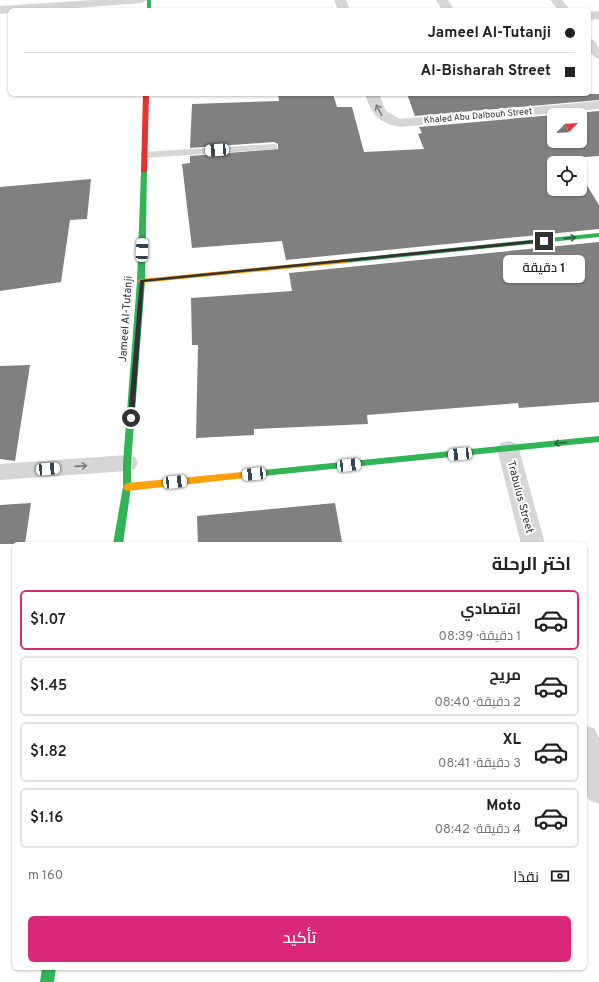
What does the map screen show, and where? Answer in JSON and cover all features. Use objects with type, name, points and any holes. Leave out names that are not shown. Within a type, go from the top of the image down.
[{"type":"street","points":[[28,8],[142,0]]},
{"type":"street","points":[[556,0],[562,8]]},
{"type":"street","points":[[591,45],[599,55]]},
{"type":"street","name":"Jameel Al-Tutanji","points":[[118,542],[127,487],[127,463],[141,281],[146,96]]},
{"type":"street","name":"Khaled Abu Dalbouh Street","points":[[373,96],[378,112],[390,121],[409,123],[599,105]]},
{"type":"street","points":[[141,281],[599,235]]},
{"type":"street","points":[[127,487],[508,449],[599,438]]},
{"type":"street","name":"Trabulus Street","points":[[508,449],[532,542]]},
{"type":"street","points":[[0,472],[127,463]]},
{"type":"street","points":[[587,745],[599,790]]},
{"type":"street","points":[[47,982],[49,970]]},
{"type":"lane","points":[[144,155],[274,147]]},
{"type":"building","points":[[591,94],[599,94],[599,100],[415,116],[408,96],[591,96]]},
{"type":"building","points":[[278,96],[334,96],[337,107],[352,107],[364,152],[424,149],[418,134],[422,133],[419,127],[547,116],[547,148],[587,148],[587,112],[599,111],[599,156],[547,156],[547,196],[587,196],[587,185],[599,205],[599,229],[286,260],[282,241],[192,248],[182,164],[190,163],[190,156],[278,149],[278,144],[274,142],[190,148],[192,104],[279,101]]},
{"type":"building","points":[[91,179],[87,219],[70,220],[61,282],[0,291],[0,187]]},
{"type":"building","points":[[599,242],[599,402],[519,408],[518,403],[367,415],[368,424],[254,429],[254,435],[196,438],[198,345],[192,345],[191,298],[292,291],[289,273]]},
{"type":"building","points":[[30,365],[15,461],[0,459],[0,366]]},
{"type":"building","points":[[31,503],[25,542],[0,544],[0,505]]},
{"type":"building","points":[[335,503],[342,542],[198,542],[197,516]]},
{"type":"traffic: fast","points":[[149,0],[149,8]]},
{"type":"traffic: fast","points":[[118,542],[127,487],[127,463],[141,281],[144,171]]},
{"type":"traffic: fast","points":[[345,261],[599,235]]},
{"type":"traffic: fast","points":[[263,473],[599,439]]},
{"type":"traffic: fast","points":[[47,982],[49,970]]},
{"type":"traffic: slow","points":[[141,281],[345,261]]},
{"type":"traffic: slow","points":[[127,487],[263,473]]},
{"type":"traffic: jam","points":[[144,171],[146,96]]},
{"type":"route","points":[[131,418],[141,281],[544,241]]}]
